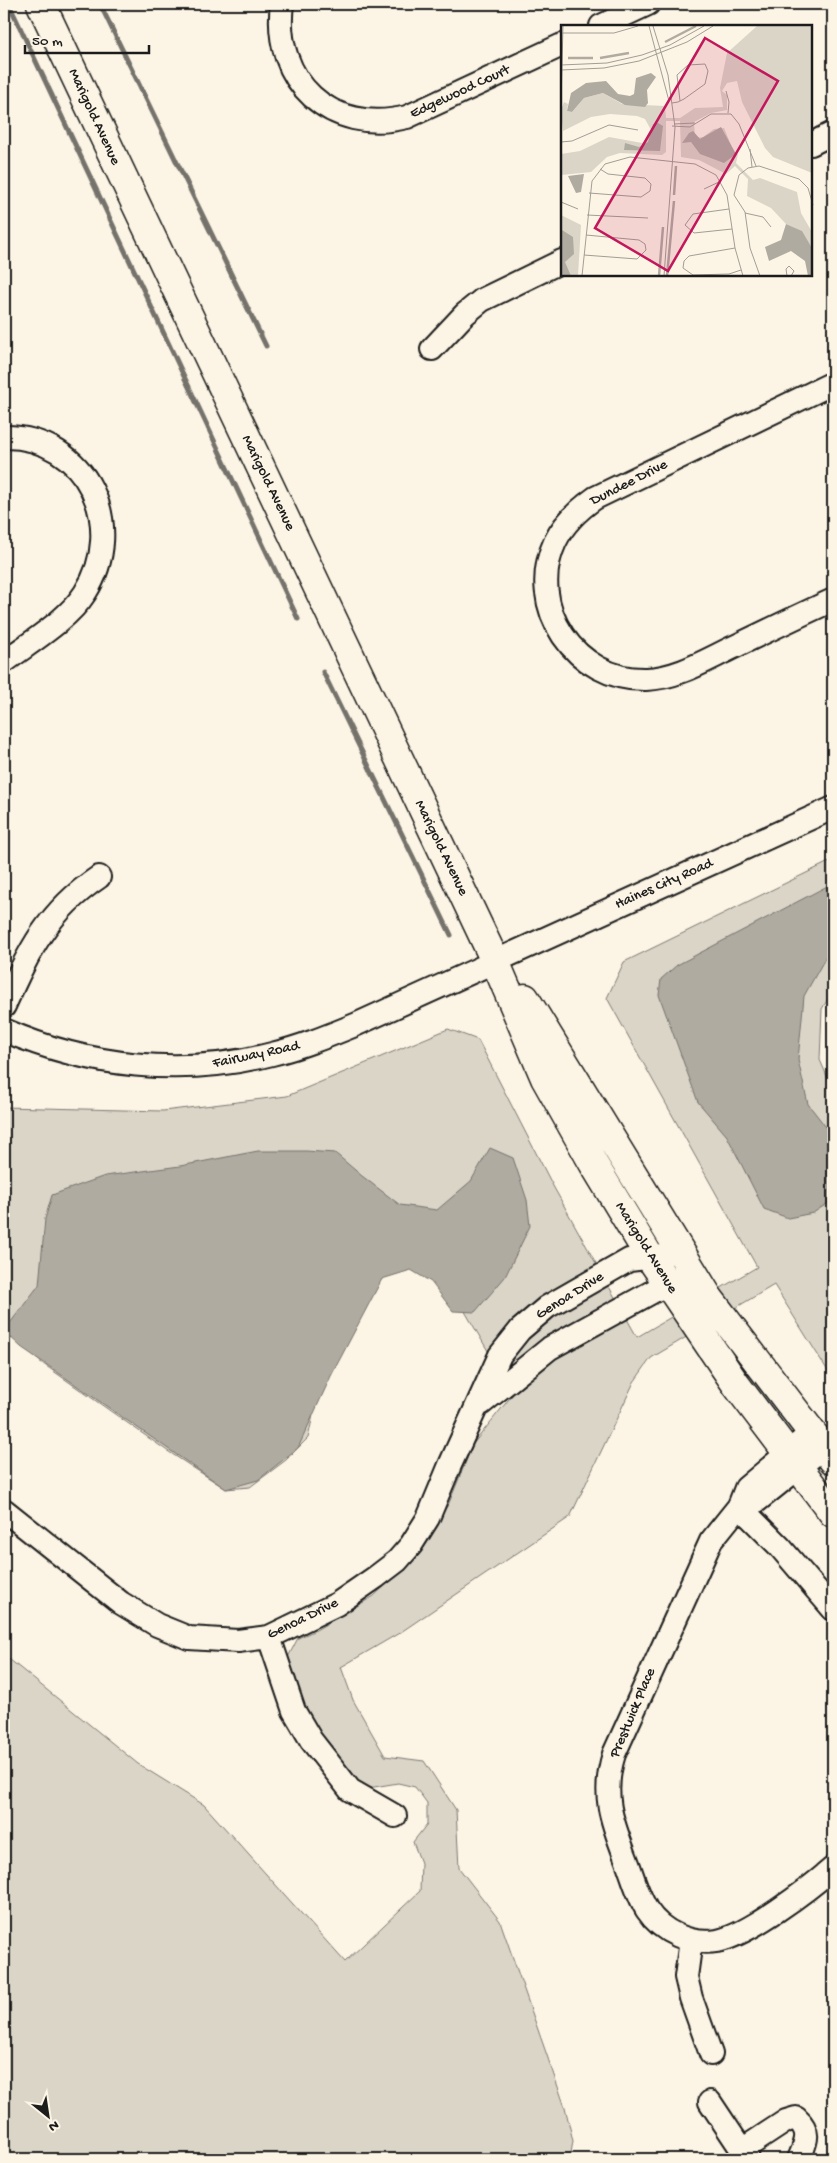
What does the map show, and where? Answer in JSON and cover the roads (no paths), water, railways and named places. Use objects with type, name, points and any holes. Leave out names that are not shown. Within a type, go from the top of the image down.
[{"type":"main road","name":"Marigold Avenue","points":[[41,4],[495,961],[545,1078],[593,1163],[667,1284],[737,1386],[833,1513]]},
{"type":"main road","name":"Marigold Avenue","points":[[495,961],[521,992],[709,1298],[822,1447]]},
{"type":"street","name":"Edgewood Court","points":[[282,4],[281,41],[294,73],[307,92],[325,107],[357,120],[382,122],[407,117],[561,45]]},
{"type":"street","points":[[603,25],[648,4]]},
{"type":"street","points":[[812,144],[833,134]]},
{"type":"street","points":[[432,349],[459,320],[482,300],[561,261]]},
{"type":"street","name":"Dundee Drive","points":[[833,383],[595,498],[582,507],[572,517],[555,543],[547,572],[546,588],[552,618],[559,631],[576,653],[596,667],[608,672],[626,677],[645,679],[681,672],[833,600]]},
{"type":"street","points":[[4,437],[35,441],[56,451],[74,464],[84,474],[98,503],[103,535],[98,567],[84,596],[61,618],[4,662]]},
{"type":"street","name":"Haines City Road","points":[[495,961],[833,808]]},
{"type":"street","points":[[4,1006],[30,953],[47,924],[58,910],[77,892],[99,877]]},
{"type":"street","name":"Fairway Road","points":[[4,1030],[60,1051],[119,1062],[180,1066],[229,1063],[273,1054],[326,1037],[495,961]]},
{"type":"street","name":"Genoa Drive","points":[[4,1510],[121,1603],[157,1625],[189,1638],[238,1641],[270,1637],[336,1604],[376,1577],[396,1561],[411,1545],[428,1518],[500,1355],[520,1330],[547,1307],[630,1260],[685,1261]]},
{"type":"street","name":"Genoa Drive","points":[[476,1408],[550,1348],[667,1284],[685,1261]]},
{"type":"street","name":"Prestwick Place","points":[[822,1447],[792,1460],[746,1488],[739,1506],[711,1541],[614,1754],[609,1769],[607,1793],[609,1809],[642,1901],[648,1911],[664,1927],[679,1936],[691,1940],[718,1940],[740,1933],[783,1906],[833,1868]]},
{"type":"street","points":[[739,1506],[780,1547],[833,1609]]},
{"type":"street","points":[[270,1637],[294,1712],[310,1740],[350,1790],[395,1816]]},
{"type":"street","points":[[691,1940],[686,1976],[691,1998],[711,2054]]},
{"type":"street","points":[[710,2102],[745,2155],[786,2120],[796,2118],[804,2125],[807,2140],[799,2159]]},
{"type":"waterway","points":[[9,4],[298,619]]},
{"type":"waterway","points":[[100,4],[266,346]]},
{"type":"waterway","points":[[323,672],[451,935]]}]
